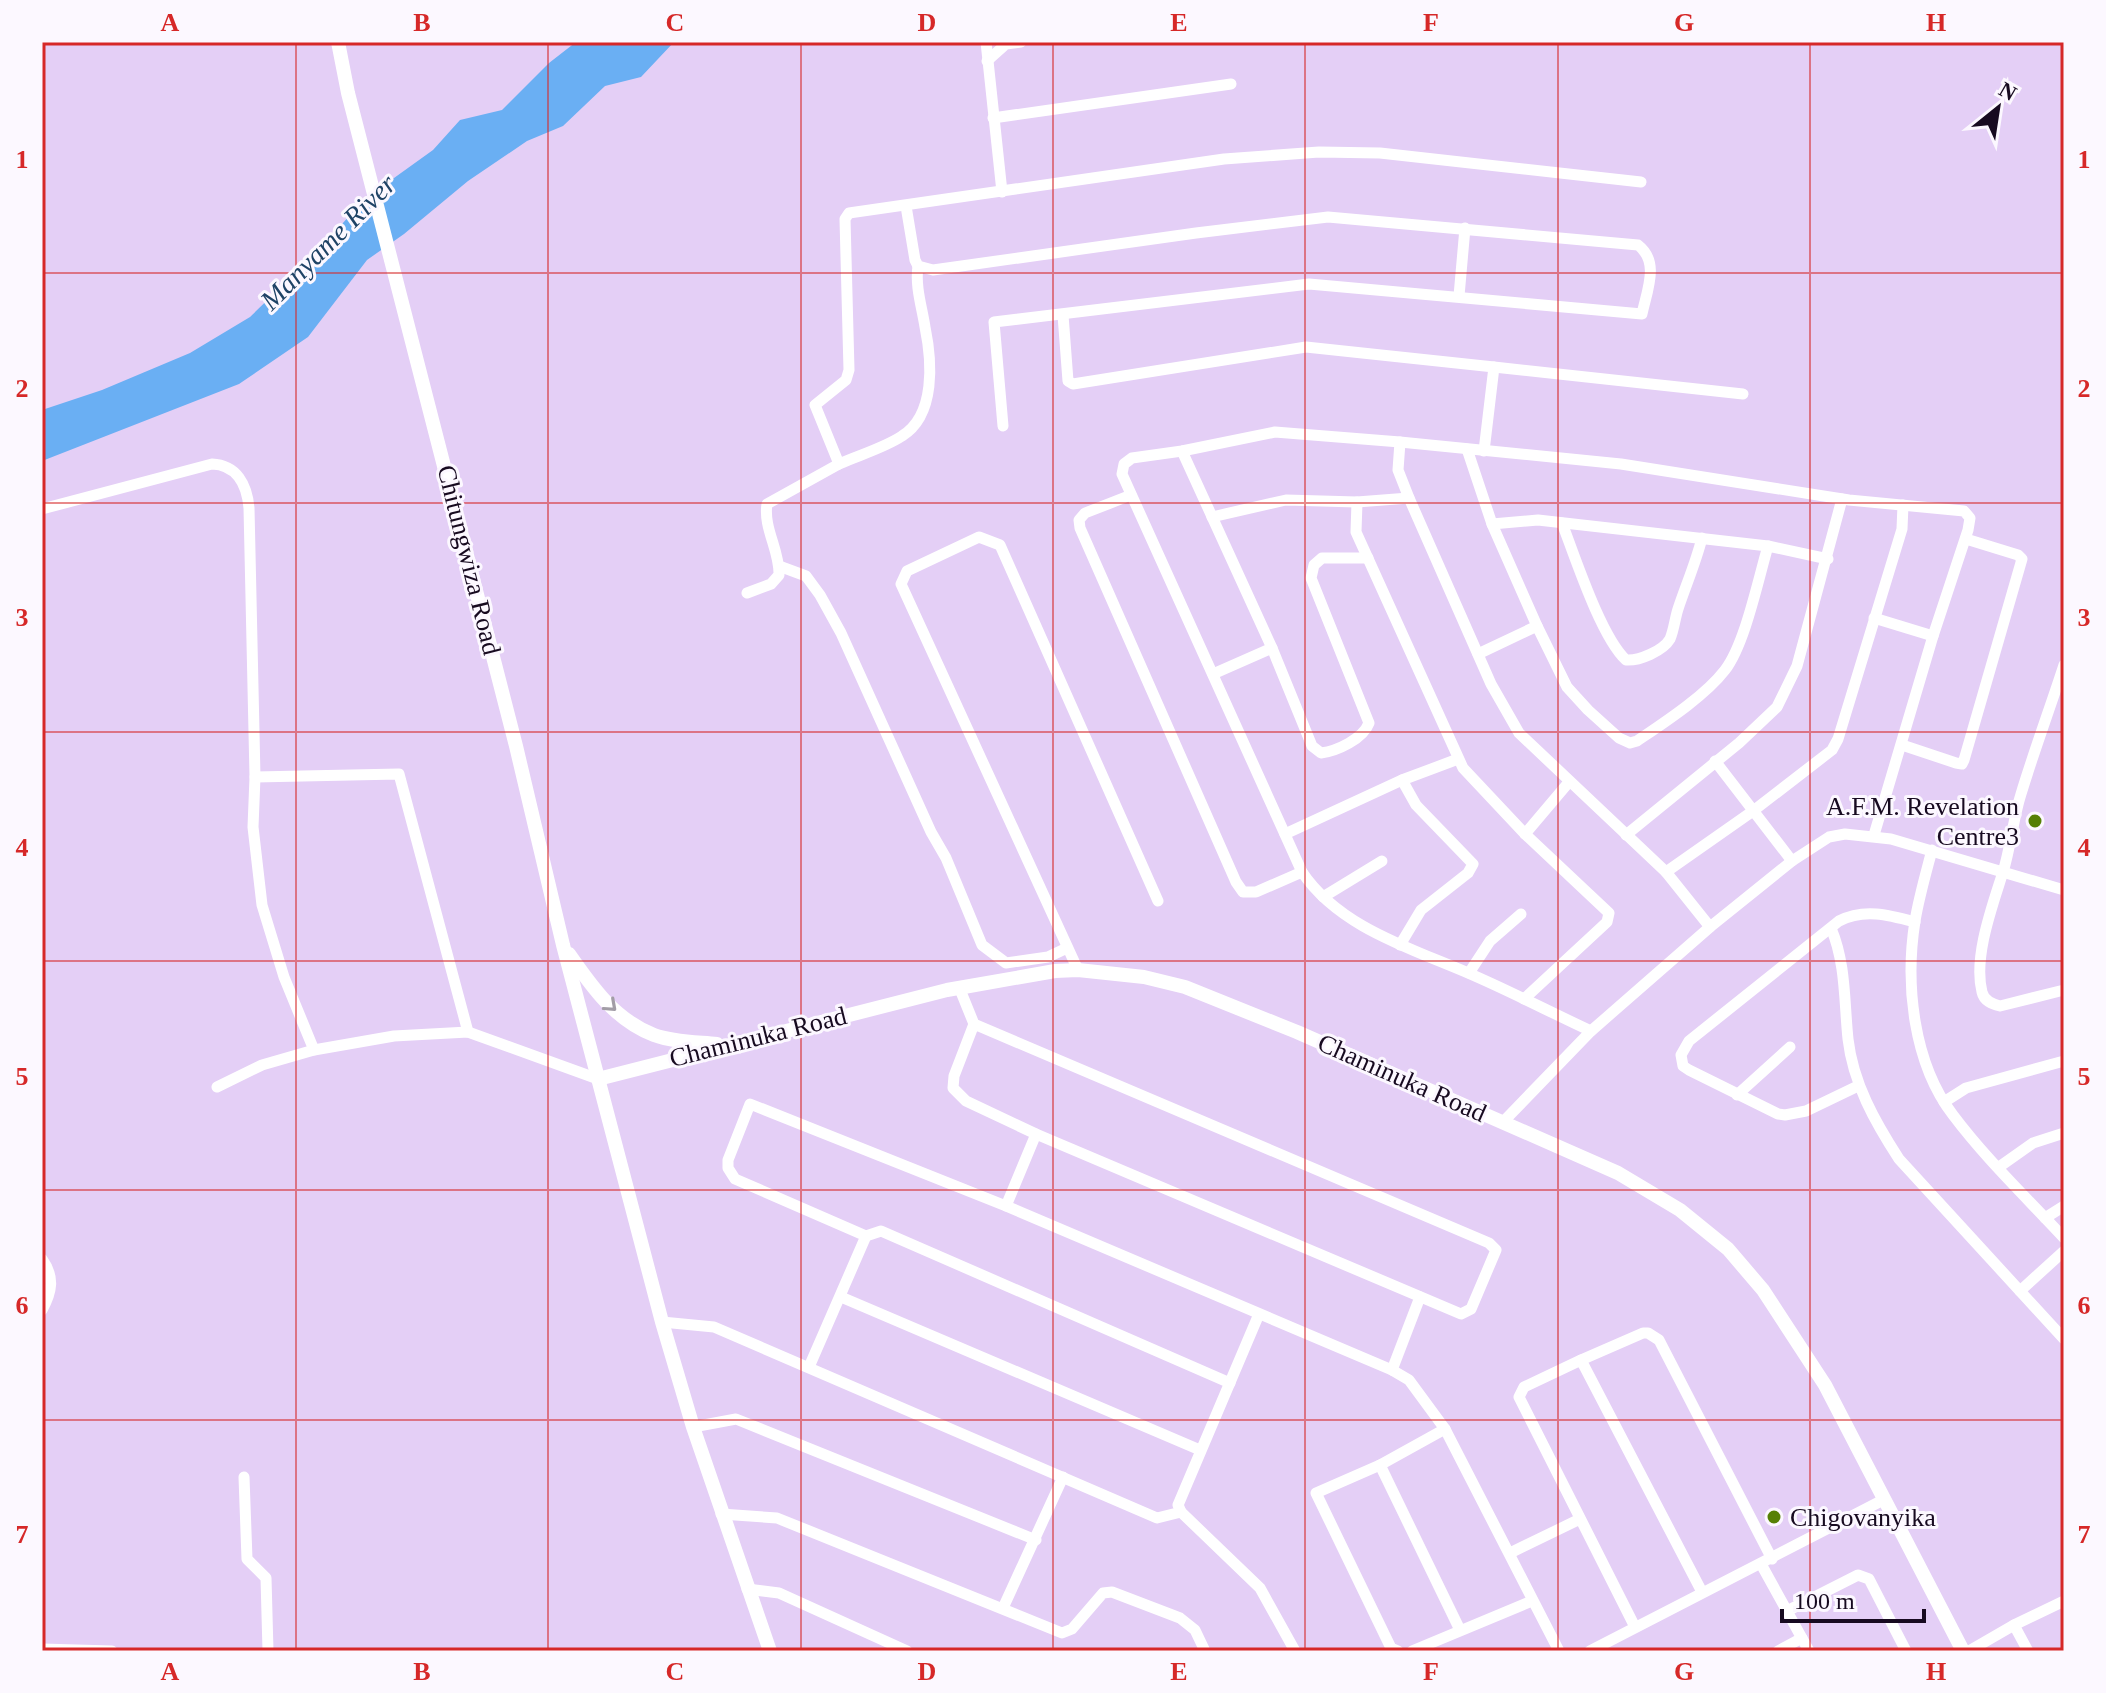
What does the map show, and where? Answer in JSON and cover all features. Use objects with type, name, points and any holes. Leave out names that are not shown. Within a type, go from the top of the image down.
[{"type":"main road","name":"Chitungwiza Road","points":[[338,42],[516,746],[563,945],[662,1322],[721,1514],[770,1651]]},
{"type":"main road","points":[[563,945],[602,999],[636,1026],[656,1035],[725,1045]]},
{"type":"main road","name":"Chaminuka Road","points":[[598,1079],[959,987],[1017,976],[1078,970],[1144,977],[1185,987],[1348,1053],[1618,1173],[1680,1210],[1728,1249],[1763,1290],[1825,1385],[1966,1651]]},
{"type":"street","points":[[986,42],[1002,192]]},
{"type":"street","points":[[987,61],[1006,44],[1021,42]]},
{"type":"street","points":[[993,118],[1231,84]]},
{"type":"street","points":[[839,464],[815,405],[846,380],[849,370],[845,219],[849,213],[1224,159],[1319,152],[1380,153],[1641,182]]},
{"type":"street","points":[[747,593],[771,584],[779,575],[765,514],[767,504],[839,464],[904,436],[920,417],[929,391],[927,335],[906,206]]},
{"type":"street","points":[[918,266],[933,270],[1328,217],[1638,245],[1650,258],[1651,271],[1642,314],[1309,284],[994,322],[1003,426]]},
{"type":"street","points":[[1459,296],[1465,228]]},
{"type":"street","points":[[1063,315],[1068,381],[1079,384],[1306,347],[1626,379],[1743,394]]},
{"type":"street","points":[[1484,451],[1494,367]]},
{"type":"street","points":[[1591,1031],[1469,973],[1400,945],[1339,910],[1302,872],[1131,495],[1122,474],[1124,464],[1132,458],[1275,432],[1621,464],[1842,499],[1964,511],[1970,523],[1966,539],[1933,636],[1874,835]]},
{"type":"street","points":[[1400,442],[1398,470],[1505,713],[1519,733],[1666,872],[1710,927]]},
{"type":"street","points":[[1467,449],[1492,524],[1567,687],[1624,742],[1637,741],[1725,671],[1740,639],[1768,546]]},
{"type":"street","points":[[1182,451],[1315,750],[1324,753],[1361,736],[1369,723],[1311,578],[1314,565],[1322,558],[1368,558]]},
{"type":"street","points":[[42,509],[212,464],[228,467],[236,473],[248,496],[255,777],[253,827],[262,905],[284,977],[314,1050]]},
{"type":"street","points":[[1131,495],[1085,513],[1079,520],[1080,528],[1236,882],[1243,892],[1256,892],[1302,872]]},
{"type":"street","points":[[1212,517],[1286,500],[1357,502],[1409,498]]},
{"type":"street","points":[[1626,835],[1765,720],[1783,697],[1797,666],[1842,499]]},
{"type":"street","points":[[1357,502],[1356,532],[1458,759],[1471,780],[1609,916],[1607,922],[1524,999]]},
{"type":"street","points":[[1666,872],[1832,750],[1902,529],[1903,505]]},
{"type":"street","points":[[1492,524],[1538,520],[1768,546],[1828,559]]},
{"type":"street","points":[[1562,523],[1610,636],[1626,660],[1632,661],[1655,651],[1670,639],[1702,538]]},
{"type":"street","points":[[1078,970],[901,584],[907,571],[979,537],[1000,545],[1158,901]]},
{"type":"street","points":[[1902,745],[1956,763],[1962,764],[1964,760],[2022,559],[2018,555],[1966,539]]},
{"type":"street","points":[[779,566],[806,576],[820,595],[946,858],[982,945],[1006,963],[1048,957],[1067,948]]},
{"type":"street","points":[[1874,618],[1933,636]]},
{"type":"street","points":[[1478,654],[1537,626]]},
{"type":"street","points":[[1213,674],[1272,648]]},
{"type":"street","points":[[2064,665],[2020,796],[2003,871],[1993,897],[1983,947],[1981,979],[1983,996],[2000,1006],[2064,990]]},
{"type":"street","points":[[1285,834],[1402,780],[1458,759]]},
{"type":"street","points":[[1715,761],[1792,861]]},
{"type":"street","points":[[255,777],[399,774],[468,1032]]},
{"type":"street","points":[[1400,945],[1421,910],[1468,873],[1473,864],[1416,805],[1402,780]]},
{"type":"street","points":[[1525,834],[1569,782]]},
{"type":"street","points":[[1503,1122],[1591,1031],[1710,927],[1792,861],[1829,837],[1874,835],[2064,890]]},
{"type":"street","points":[[1932,850],[1915,922],[1912,978],[1917,1031],[1933,1081],[1944,1102],[2064,1238]]},
{"type":"street","points":[[1323,897],[1382,861]]},
{"type":"street","points":[[1858,1086],[1806,1111],[1778,1114],[1683,1066],[1681,1055],[1683,1047],[1839,921],[1858,914],[1882,913],[1915,922]]},
{"type":"street","points":[[1469,973],[1490,941],[1521,914]]},
{"type":"street","points":[[1831,928],[1843,968],[1848,1041],[1858,1086],[1883,1134],[1899,1159],[2064,1339]]},
{"type":"street","points":[[959,987],[974,1024],[954,1076],[953,1088],[966,1101],[1036,1134],[1461,1314],[1471,1309],[1496,1250],[1489,1243],[974,1024]]},
{"type":"street","points":[[217,1087],[262,1065],[314,1050],[394,1036],[468,1032],[598,1079]]},
{"type":"street","points":[[1737,1095],[1790,1047]]},
{"type":"street","points":[[1944,1102],[1966,1088],[2064,1061]]},
{"type":"street","points":[[1230,1383],[881,1231],[866,1236],[735,1179],[728,1168],[728,1160],[750,1104],[1006,1206],[1392,1370],[1409,1380],[1445,1429],[1559,1651]]},
{"type":"street","points":[[1999,1167],[2033,1143],[2064,1133]]},
{"type":"street","points":[[1006,1206],[1036,1134]]},
{"type":"street","points":[[2045,1218],[2064,1206]]},
{"type":"street","points":[[809,1367],[866,1236]]},
{"type":"street","points":[[2020,1291],[2064,1251]]},
{"type":"street","points":[[42,1259],[50,1273],[52,1287],[42,1310]]},
{"type":"street","points":[[841,1297],[1200,1450]]},
{"type":"street","points":[[1392,1370],[1420,1297]]},
{"type":"street","points":[[1259,1314],[1178,1505],[1181,1512],[1260,1588],[1295,1651]]},
{"type":"street","points":[[662,1322],[714,1327],[1157,1518],[1181,1512]]},
{"type":"street","points":[[1635,1627],[1519,1397],[1524,1387],[1648,1333],[1659,1340],[1767,1561],[1787,1611],[1809,1651]]},
{"type":"street","points":[[1581,1360],[1702,1592]]},
{"type":"street","points":[[693,1427],[736,1419],[1036,1540]]},
{"type":"street","points":[[1398,1651],[1391,1648],[1316,1493],[1380,1465],[1445,1429]]},
{"type":"street","points":[[1380,1465],[1460,1630]]},
{"type":"street","points":[[244,1477],[247,1559],[266,1578],[268,1651]]},
{"type":"street","points":[[1003,1608],[1063,1477]]},
{"type":"street","points":[[1590,1651],[1885,1499]]},
{"type":"street","points":[[721,1514],[777,1518],[1066,1632],[1100,1595],[1109,1592],[1180,1618],[1195,1630],[1205,1651]]},
{"type":"street","points":[[1510,1553],[1580,1519]]},
{"type":"street","points":[[1787,1611],[1858,1575],[1869,1579],[1906,1651]]},
{"type":"street","points":[[747,1589],[779,1593],[907,1651]]},
{"type":"street","points":[[1412,1651],[1532,1601]]},
{"type":"street","points":[[1966,1651],[2064,1601]]},
{"type":"street","points":[[2014,1625],[2028,1651]]},
{"type":"street","points":[[1778,1651],[1802,1638]]},
{"type":"street","points":[[42,1649],[112,1651]]},
{"type":"water","name":"Manyame River","points":[[576,42],[674,42],[641,77],[605,86],[563,126],[527,141],[468,181],[367,260],[308,337],[239,384],[42,461],[42,410],[102,390],[190,353],[250,317],[323,246],[362,201],[433,150],[460,120],[502,110],[549,63]]},
{"type":"place","name":"A.F.M. Revelation Centre3","points":[[2035,821]]},
{"type":"place","name":"Chigovanyika","points":[[1774,1517]]}]
